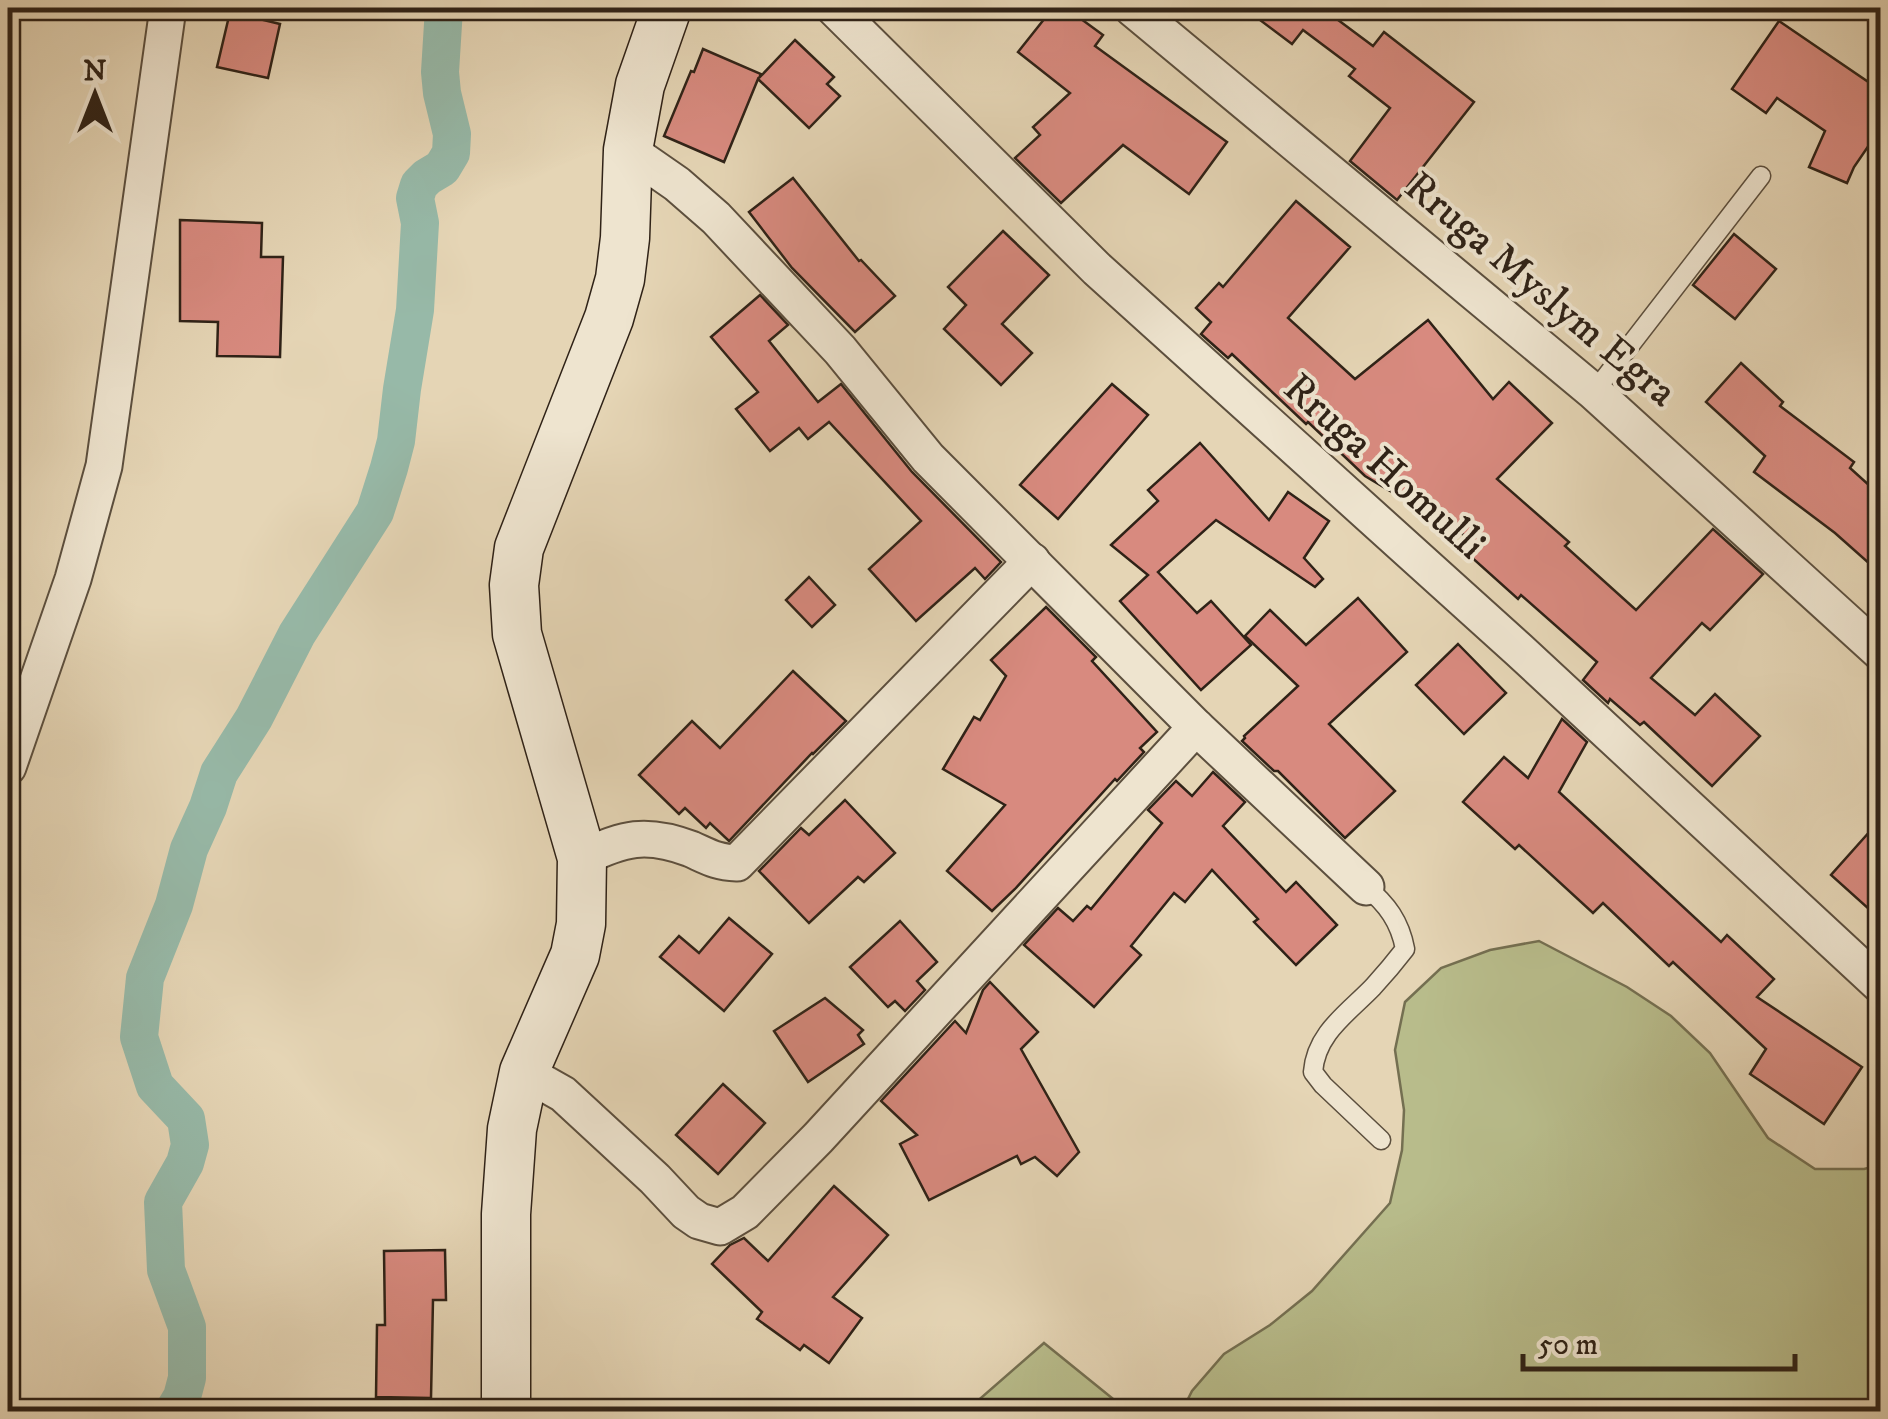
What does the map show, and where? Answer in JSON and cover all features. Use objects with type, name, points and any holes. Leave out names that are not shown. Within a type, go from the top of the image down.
[{"type":"street","points":[[8,767],[74,579],[104,466],[168,8]]},
{"type":"street","points":[[506,1412],[506,1214],[512,1129],[524,1072],[575,955],[581,924],[582,858],[516,634],[514,584],[519,548],[610,318],[625,238],[628,150],[640,85],[667,8]]},
{"type":"street","name":"Rruga Homulli","points":[[834,8],[1097,269],[1533,662],[1880,986]]},
{"type":"street","name":"Rruga Myslym Egra","points":[[1132,8],[1594,392],[1880,652]]},
{"type":"street","points":[[628,150],[677,184],[716,218],[840,350],[928,458],[1196,727],[1366,887]]},
{"type":"street","points":[[582,858],[617,842],[646,838],[689,849],[718,862],[737,863],[1032,561]]},
{"type":"street","points":[[524,1072],[562,1094],[655,1178],[686,1212],[699,1222],[720,1227],[745,1212],[818,1138],[1196,727]]},
{"type":"lane","points":[[1594,392],[1761,176]]},
{"type":"lane","points":[[1366,887],[1392,914],[1402,930],[1405,949],[1321,1041],[1312,1072],[1381,1140]]},
{"type":"green space","points":[[1539,941],[1627,987],[1671,1016],[1710,1053],[1768,1138],[1815,1169],[1864,1169],[1880,1165],[1880,1411],[1182,1411],[1192,1391],[1224,1354],[1270,1325],[1312,1291],[1390,1203],[1402,1150],[1404,1110],[1395,1050],[1405,1002],[1441,968],[1490,950]]},
{"type":"green space","points":[[1044,1343],[1128,1411],[966,1411]]},
{"type":"building","points":[[1053,8],[1066,8],[1103,35],[1095,46],[1227,142],[1189,194],[1123,145],[1061,203],[1015,158],[1040,135],[1033,127],[1070,93],[1018,52]]},
{"type":"building","points":[[1244,8],[1322,8],[1373,46],[1384,32],[1474,102],[1397,200],[1350,161],[1390,108],[1349,76],[1355,69],[1303,30],[1292,44]]},
{"type":"building","points":[[230,12],[280,24],[268,78],[217,67]]},
{"type":"building","points":[[1779,21],[1880,90],[1880,129],[1847,183],[1809,167],[1825,131],[1777,98],[1766,113],[1732,89]]},
{"type":"building","points":[[795,40],[834,77],[827,84],[840,96],[809,128],[758,79],[724,162],[664,136],[703,49],[761,74],[759,78]]},
{"type":"building","points":[[793,178],[859,261],[895,296],[855,332],[792,268],[749,212]]},
{"type":"building","points":[[1296,201],[1350,247],[1288,318],[1355,379],[1428,320],[1493,399],[1509,382],[1552,423],[1497,479],[1569,542],[1565,546],[1636,610],[1713,529],[1763,574],[1710,630],[1702,623],[1651,678],[1695,715],[1715,694],[1760,736],[1712,786],[1644,722],[1640,725],[1610,699],[1608,703],[1583,680],[1597,662],[1469,555],[1479,544],[1365,476],[1232,354],[1228,358],[1201,334],[1211,322],[1196,308],[1219,283],[1223,287]]},
{"type":"building","points":[[180,220],[262,223],[261,257],[283,257],[280,357],[217,356],[218,322],[180,321]]},
{"type":"building","points":[[1003,231],[1049,275],[1002,324],[1032,353],[1001,385],[944,329],[966,305],[948,287]]},
{"type":"building","points":[[1734,234],[1776,269],[1735,319],[1693,285]]},
{"type":"building","points":[[760,295],[788,325],[769,341],[818,402],[841,384],[912,472],[1001,562],[985,579],[975,568],[916,621],[869,569],[921,521],[829,422],[808,439],[799,428],[770,451],[736,409],[758,392],[711,337]]},
{"type":"building","points":[[1741,363],[1783,402],[1780,406],[1854,462],[1850,468],[1880,495],[1880,573],[1835,533],[1754,472],[1765,456],[1706,402]]},
{"type":"building","points":[[1112,384],[1148,415],[1058,519],[1020,485]]},
{"type":"building","points":[[1200,443],[1269,520],[1288,492],[1329,521],[1304,558],[1323,579],[1315,587],[1216,520],[1158,572],[1197,613],[1211,601],[1251,645],[1201,690],[1120,601],[1148,575],[1111,545],[1158,501],[1148,490]]},
{"type":"building","points":[[809,577],[835,605],[812,627],[786,600]]},
{"type":"building","points":[[1358,598],[1407,652],[1329,724],[1395,791],[1345,838],[1242,741],[1298,686],[1245,636],[1270,610],[1306,645]]},
{"type":"building","points":[[1046,607],[1096,657],[1092,661],[1157,732],[1140,748],[1144,752],[992,911],[947,871],[1005,805],[943,769],[974,717],[980,720],[1006,676],[991,660]]},
{"type":"building","points":[[1458,644],[1506,693],[1464,734],[1416,685]]},
{"type":"building","points":[[793,671],[846,721],[729,841],[710,823],[706,828],[685,808],[679,814],[639,775],[692,721],[720,748]]},
{"type":"building","points":[[1562,719],[1587,742],[1559,792],[1721,942],[1727,935],[1774,979],[1757,997],[1862,1067],[1824,1124],[1750,1074],[1766,1049],[1673,962],[1669,966],[1603,903],[1593,913],[1519,845],[1515,849],[1463,802],[1504,757],[1528,778]]},
{"type":"building","points":[[1213,772],[1245,802],[1223,826],[1286,892],[1296,882],[1337,925],[1296,965],[1212,870],[1185,902],[1174,893],[1131,946],[1141,955],[1094,1007],[1024,945],[1058,908],[1073,921],[1087,906],[1091,909],[1162,823],[1148,810],[1176,781],[1192,796]]},
{"type":"building","points":[[845,800],[895,853],[864,882],[858,877],[809,923],[759,871],[801,828],[809,835]]},
{"type":"building","points":[[1880,820],[1880,919],[1831,875]]},
{"type":"building","points":[[729,918],[772,954],[724,1011],[660,957],[679,936],[699,953]]},
{"type":"building","points":[[900,921],[937,962],[917,981],[925,990],[905,1011],[895,1001],[888,1007],[850,967]]},
{"type":"building","points":[[990,982],[1038,1032],[1021,1049],[1079,1152],[1057,1176],[1035,1157],[1021,1164],[1017,1156],[929,1200],[900,1144],[917,1135],[881,1101],[955,1021],[966,1033]]},
{"type":"building","points":[[825,998],[863,1030],[858,1035],[864,1044],[808,1082],[774,1031]]},
{"type":"building","points":[[723,1084],[765,1123],[718,1174],[676,1135]]},
{"type":"building","points":[[834,1186],[888,1235],[833,1297],[862,1318],[829,1363],[804,1345],[800,1350],[757,1319],[762,1312],[712,1264],[730,1245],[744,1238],[768,1261]]},
{"type":"building","points":[[445,1250],[446,1300],[433,1300],[431,1398],[376,1397],[377,1325],[385,1325],[384,1251]]},
{"type":"waterway","points":[[173,1412],[187,1378],[187,1327],[166,1270],[163,1202],[185,1163],[190,1145],[186,1119],[155,1086],[139,1037],[145,978],[219,773],[254,718],[297,634],[375,512],[389,468],[415,310],[420,223],[415,198],[419,185],[442,168],[451,153],[452,134],[440,72],[444,8]]}]
